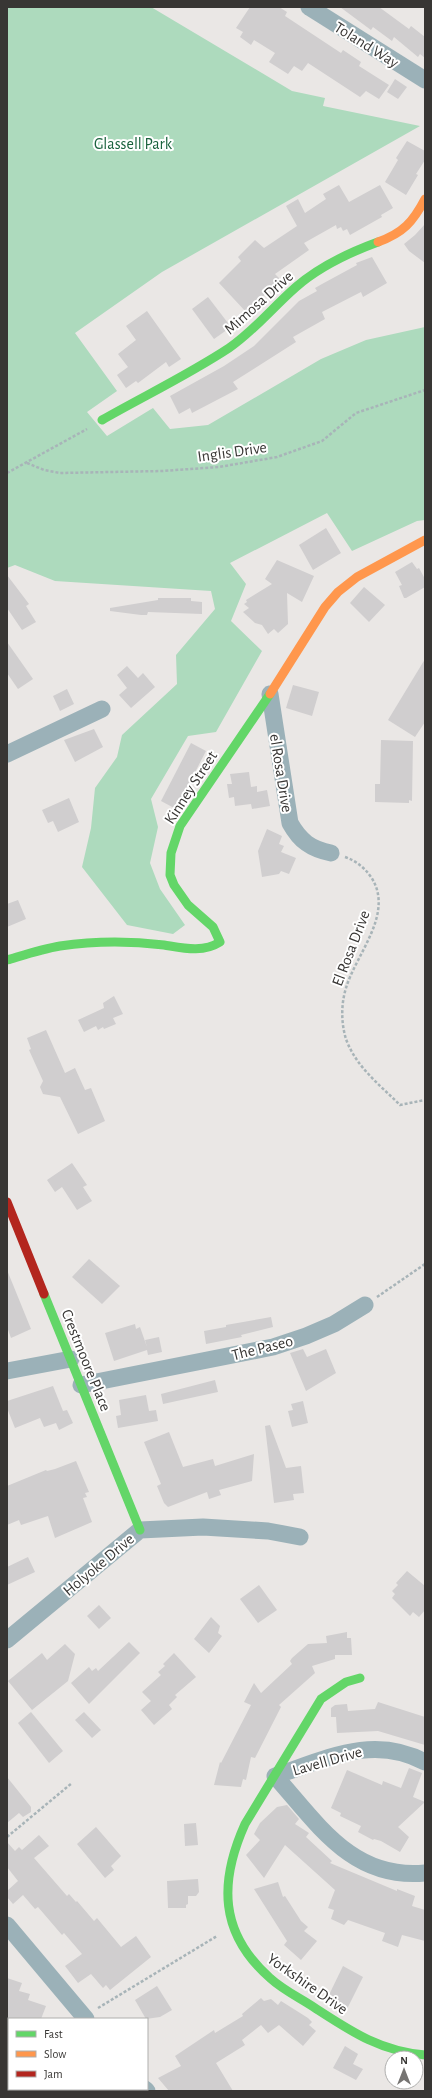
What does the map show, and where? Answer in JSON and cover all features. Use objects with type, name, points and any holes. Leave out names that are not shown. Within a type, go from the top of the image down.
[{"type":"street","name":"Toland Way","points":[[309,7],[425,80]]},
{"type":"street","name":"Mimosa Drive","points":[[102,420],[229,348],[253,329],[296,287],[320,269],[350,252],[394,236],[417,214],[425,199]]},
{"type":"street","name":"Kinney Street","points":[[7,960],[59,946],[87,943],[144,943],[195,949],[211,948],[220,942],[218,931],[178,895],[170,874],[168,862],[172,845],[180,826],[270,694],[325,607],[338,592],[357,578],[425,540]]},
{"type":"street","name":"el Rosa Drive","points":[[270,694],[290,823],[298,836],[307,845],[318,851],[331,853]]},
{"type":"street","points":[[7,754],[102,709]]},
{"type":"street","name":"Crestmoore Place","points":[[7,1202],[140,1530]]},
{"type":"street","name":"The Paseo","points":[[81,1385],[273,1347],[306,1336],[334,1324],[365,1305]]},
{"type":"street","points":[[7,1371],[71,1359]]},
{"type":"street","name":"Holyoke Drive","points":[[7,1640],[140,1530],[202,1527],[238,1528],[300,1537]]},
{"type":"street","name":"Yorkshire Drive","points":[[360,1678],[346,1682],[321,1699],[234,1843],[228,1865],[226,1893],[233,1926],[242,1947],[254,1963],[270,1978],[363,2039],[381,2048],[401,2054],[425,2056]]},
{"type":"street","name":"Lavell Drive","points":[[275,1776],[352,1750],[369,1748],[387,1749],[407,1753],[425,1762]]},
{"type":"street","points":[[275,1776],[334,1842],[351,1856],[370,1866],[387,1871],[406,1874],[425,1873]]},
{"type":"street","points":[[7,1925],[85,2018]]},
{"type":"path","name":"Inglis Drive","points":[[27,462],[44,470],[60,472],[162,471],[219,467],[277,457],[322,441],[356,413],[425,390]]},
{"type":"path","points":[[7,473],[102,420]]},
{"type":"path","name":"El Rosa Drive","points":[[331,853],[354,861],[365,870],[373,881],[378,901],[376,921],[346,988],[343,1004],[343,1022],[346,1039],[353,1055],[363,1068],[400,1104],[425,1100]]},
{"type":"path","points":[[365,1305],[425,1264]]},
{"type":"path","points":[[7,1837],[72,1783]]},
{"type":"path","points":[[85,2018],[233,1926]]},
{"type":"green space","name":"Glassell Park","points":[[7,7],[151,7],[292,91],[325,98],[323,106],[420,126],[162,272],[75,333],[117,391],[87,412],[107,436],[153,408],[170,429],[208,425],[321,359],[366,340],[425,327],[425,520],[417,521],[352,551],[327,513],[230,563],[246,584],[231,621],[262,651],[216,732],[188,736],[151,799],[158,827],[150,863],[160,889],[185,925],[173,934],[127,925],[82,867],[91,828],[95,788],[117,757],[122,735],[177,684],[176,655],[215,609],[211,591],[55,581],[15,565],[7,568]]},
{"type":"building","points":[[250,7],[279,7],[287,12],[285,16],[341,53],[343,50],[361,62],[359,66],[389,85],[379,99],[366,91],[360,97],[308,63],[302,71],[294,66],[288,74],[269,62],[275,53],[254,40],[251,45],[240,37],[243,32],[236,28]]},
{"type":"building","points":[[340,7],[379,7],[409,29],[411,26],[425,37],[425,58],[420,54],[418,57],[394,37],[392,41],[373,27],[371,30]]},
{"type":"building","points":[[395,79],[407,87],[398,99],[387,92]]},
{"type":"building","points":[[407,141],[425,151],[425,160],[416,174],[418,175],[406,195],[385,182],[398,160],[396,158]]},
{"type":"building","points":[[339,185],[349,202],[380,185],[393,208],[381,215],[382,217],[350,235],[347,229],[343,231],[341,227],[337,229],[336,225],[304,243],[309,250],[275,274],[280,279],[247,313],[219,283],[241,261],[238,257],[255,240],[264,248],[297,226],[286,206],[298,199],[305,213],[326,199],[323,194]]},
{"type":"building","points":[[425,224],[425,263],[409,251],[404,244]]},
{"type":"building","points":[[372,257],[387,283],[363,297],[361,292],[322,312],[325,319],[293,337],[296,342],[233,382],[238,389],[192,413],[190,408],[179,414],[170,396],[224,366],[254,346],[299,301],[317,291],[315,288],[357,265],[356,263]]},
{"type":"building","points":[[208,297],[231,327],[214,339],[192,309]]},
{"type":"building","points":[[147,311],[181,359],[169,367],[166,362],[138,383],[136,381],[126,388],[117,375],[128,367],[118,354],[136,340],[126,326]]},
{"type":"building","points":[[326,528],[341,553],[313,570],[299,545]]},
{"type":"building","points":[[277,560],[314,576],[302,602],[287,593],[288,624],[278,633],[274,629],[268,634],[262,625],[255,623],[243,612],[249,608],[244,604],[247,602],[246,600],[272,584],[265,579]]},
{"type":"building","points":[[412,562],[417,569],[419,568],[425,579],[425,587],[404,598],[399,586],[402,585],[395,572]]},
{"type":"building","points":[[7,575],[29,604],[26,606],[36,622],[22,630],[7,608]]},
{"type":"building","points":[[364,587],[385,605],[369,622],[350,603]]},
{"type":"building","points":[[158,598],[191,598],[191,601],[202,602],[202,614],[148,612],[147,615],[141,615],[110,611],[110,608],[158,600]]},
{"type":"building","points":[[7,642],[33,679],[18,689],[7,673]]},
{"type":"building","points":[[425,659],[425,722],[415,737],[388,720]]},
{"type":"building","points":[[127,666],[138,678],[143,673],[155,687],[131,708],[119,695],[127,688],[117,675]]},
{"type":"building","points":[[293,685],[319,692],[312,716],[286,708]]},
{"type":"building","points":[[67,689],[74,704],[60,711],[53,696]]},
{"type":"building","points":[[94,729],[103,747],[75,762],[64,740]]},
{"type":"building","points":[[381,740],[413,741],[412,801],[409,800],[409,803],[375,802],[375,784],[380,784]]},
{"type":"building","points":[[191,743],[206,751],[176,809],[161,801]]},
{"type":"building","points":[[249,772],[251,787],[257,786],[257,792],[267,790],[270,806],[252,809],[251,804],[235,806],[234,797],[229,798],[227,784],[232,784],[230,774]]},
{"type":"building","points":[[69,798],[79,822],[58,832],[53,821],[48,823],[42,810]]},
{"type":"building","points":[[267,829],[282,836],[279,844],[284,846],[281,852],[296,858],[289,874],[281,871],[279,874],[262,877],[258,851]]},
{"type":"building","points":[[18,900],[26,919],[7,927],[7,904]]},
{"type":"building","points":[[114,996],[123,1014],[113,1018],[116,1024],[104,1029],[103,1027],[98,1030],[96,1026],[84,1032],[78,1020],[104,1008],[103,1003]]},
{"type":"building","points":[[46,1030],[65,1073],[75,1068],[85,1090],[91,1088],[105,1121],[78,1134],[60,1097],[43,1094],[40,1087],[43,1081],[29,1050],[31,1049],[27,1038]]},
{"type":"building","points":[[72,1163],[87,1185],[83,1187],[92,1201],[77,1210],[62,1187],[55,1192],[47,1180]]},
{"type":"building","points":[[89,1259],[120,1286],[102,1304],[72,1277]]},
{"type":"building","points":[[7,1270],[31,1329],[11,1338],[7,1327]]},
{"type":"building","points":[[271,1317],[273,1327],[241,1335],[242,1337],[206,1344],[204,1331],[226,1327],[226,1325]]},
{"type":"building","points":[[135,1324],[136,1329],[140,1327],[147,1347],[145,1340],[159,1337],[162,1352],[148,1355],[147,1350],[114,1361],[105,1333]]},
{"type":"building","points":[[303,1349],[307,1357],[326,1349],[336,1373],[306,1391],[290,1353]]},
{"type":"building","points":[[215,1380],[218,1392],[163,1404],[161,1394]]},
{"type":"building","points":[[53,1386],[63,1411],[67,1410],[73,1423],[59,1430],[56,1423],[44,1427],[40,1418],[15,1428],[7,1408],[7,1401]]},
{"type":"building","points":[[146,1395],[149,1411],[156,1410],[158,1421],[118,1428],[116,1416],[121,1415],[119,1400]]},
{"type":"building","points":[[303,1401],[308,1423],[292,1427],[288,1411],[293,1410],[291,1404]]},
{"type":"building","points":[[270,1425],[286,1468],[301,1466],[304,1493],[293,1494],[294,1500],[274,1503],[265,1426]]},
{"type":"building","points":[[169,1432],[183,1467],[213,1459],[215,1466],[254,1454],[252,1481],[219,1490],[221,1495],[209,1499],[207,1492],[168,1507],[164,1503],[157,1486],[161,1484],[144,1442]]},
{"type":"building","points":[[76,1461],[89,1492],[85,1493],[87,1497],[83,1498],[92,1522],[55,1538],[48,1516],[21,1525],[19,1520],[7,1525],[7,1486],[46,1470],[55,1469]]},
{"type":"building","points":[[28,1557],[35,1572],[7,1585],[7,1567]]},
{"type":"building","points":[[407,1571],[425,1586],[425,1610],[419,1617],[413,1612],[410,1616],[392,1598],[395,1594],[392,1591],[398,1585],[396,1583]]},
{"type":"building","points":[[259,1585],[277,1610],[258,1623],[240,1599]]},
{"type":"building","points":[[99,1605],[111,1618],[99,1629],[87,1616]]},
{"type":"building","points":[[211,1617],[220,1626],[218,1633],[222,1636],[209,1653],[194,1639]]},
{"type":"building","points":[[347,1632],[347,1638],[351,1638],[352,1655],[335,1655],[335,1659],[312,1666],[315,1673],[279,1705],[281,1707],[255,1758],[251,1757],[246,1780],[243,1779],[241,1787],[214,1785],[220,1762],[221,1763],[251,1705],[244,1702],[254,1683],[261,1693],[292,1664],[290,1661],[292,1658],[308,1644],[327,1643],[326,1636]]},
{"type":"building","points":[[129,1642],[140,1653],[89,1704],[71,1683],[89,1667],[92,1671],[96,1668],[98,1671]]},
{"type":"building","points":[[65,1644],[75,1654],[68,1681],[32,1710],[8,1681],[42,1653],[47,1660]]},
{"type":"building","points":[[174,1653],[196,1677],[175,1695],[177,1697],[169,1705],[172,1709],[154,1725],[141,1710],[151,1701],[142,1692],[161,1675],[158,1672],[165,1666],[163,1664]]},
{"type":"building","points":[[378,1702],[425,1717],[425,1745],[378,1731],[337,1733],[336,1717],[331,1717],[331,1708],[335,1705],[347,1704],[348,1711],[375,1709]]},
{"type":"building","points":[[31,1712],[63,1751],[49,1763],[18,1723]]},
{"type":"building","points":[[84,1712],[101,1730],[92,1738],[75,1720]]},
{"type":"building","points":[[409,1768],[422,1773],[413,1797],[425,1802],[398,1827],[409,1837],[400,1852],[381,1841],[373,1840],[358,1832],[361,1826],[340,1816],[341,1813],[331,1808],[347,1770],[382,1785],[383,1781],[401,1788]]},
{"type":"building","points":[[7,1777],[31,1807],[31,1812],[23,1817],[19,1813],[7,1823]]},
{"type":"building","points":[[287,1805],[299,1819],[295,1824],[309,1833],[306,1837],[332,1861],[330,1863],[397,1891],[397,1889],[415,1896],[412,1906],[425,1910],[425,1941],[402,1935],[398,1947],[382,1941],[385,1933],[348,1920],[344,1925],[331,1919],[334,1910],[328,1908],[335,1890],[285,1845],[264,1878],[246,1855],[260,1840],[254,1834],[260,1823],[277,1807]]},
{"type":"building","points":[[196,1823],[198,1845],[185,1846],[184,1824]]},
{"type":"building","points":[[96,1827],[121,1856],[111,1866],[114,1870],[105,1878],[77,1844]]},
{"type":"building","points":[[39,1835],[49,1846],[34,1858],[67,1896],[69,1894],[76,1902],[77,1901],[94,1921],[97,1918],[121,1947],[136,1936],[151,1957],[110,1990],[106,1985],[103,1988],[91,1974],[78,1983],[65,1966],[82,1954],[64,1933],[62,1935],[38,1907],[35,1909],[23,1895],[13,1904],[7,1897],[7,1891],[18,1881],[7,1867],[7,1842],[15,1851],[19,1847],[22,1850]]},
{"type":"building","points":[[198,1879],[199,1892],[196,1896],[188,1896],[188,1904],[186,1905],[186,1908],[168,1908],[167,1881]]},
{"type":"building","points":[[278,1882],[283,1897],[285,1896],[301,1921],[308,1927],[304,1931],[317,1941],[301,1960],[284,1945],[287,1941],[254,1889]]},
{"type":"building","points":[[343,1966],[363,1977],[347,2009],[327,1999]]},
{"type":"building","points":[[7,1978],[22,1983],[19,1991],[30,1994],[28,2000],[46,2006],[41,2018],[8,2018],[7,2021]]},
{"type":"building","points":[[157,1986],[172,2010],[160,2017],[148,2019],[145,2018],[135,2000]]},
{"type":"building","points":[[261,1998],[264,2001],[271,1999],[278,2005],[281,2001],[308,2018],[312,2022],[309,2025],[316,2031],[303,2046],[279,2025],[268,2033],[261,2025],[242,2040],[245,2045],[216,2063],[233,2091],[169,2091],[158,2078],[181,2066],[175,2056],[214,2030],[215,2033],[243,2016],[242,2014]]},
{"type":"building","points":[[345,2046],[358,2054],[353,2064],[363,2069],[356,2080],[333,2068]]},
{"type":"traffic: fast","points":[[102,420],[229,348],[255,327],[305,279],[325,266],[378,242]]},
{"type":"traffic: fast","points":[[7,960],[53,947],[73,944],[112,942],[138,943],[200,949],[207,948],[220,942],[213,927],[188,905],[174,885],[170,875],[171,853],[180,826],[270,694]]},
{"type":"traffic: fast","points":[[44,1294],[140,1530]]},
{"type":"traffic: fast","points":[[360,1678],[346,1682],[321,1699],[245,1824],[231,1866],[228,1886],[229,1906],[233,1925],[241,1943],[253,1961],[275,1982],[341,2025],[367,2039],[394,2049],[425,2055]]},
{"type":"traffic: slow","points":[[378,242],[401,231],[416,214],[425,199]]},
{"type":"traffic: slow","points":[[270,694],[325,607],[338,592],[357,577],[425,540]]},
{"type":"traffic: jam","points":[[7,1202],[44,1294]]}]
